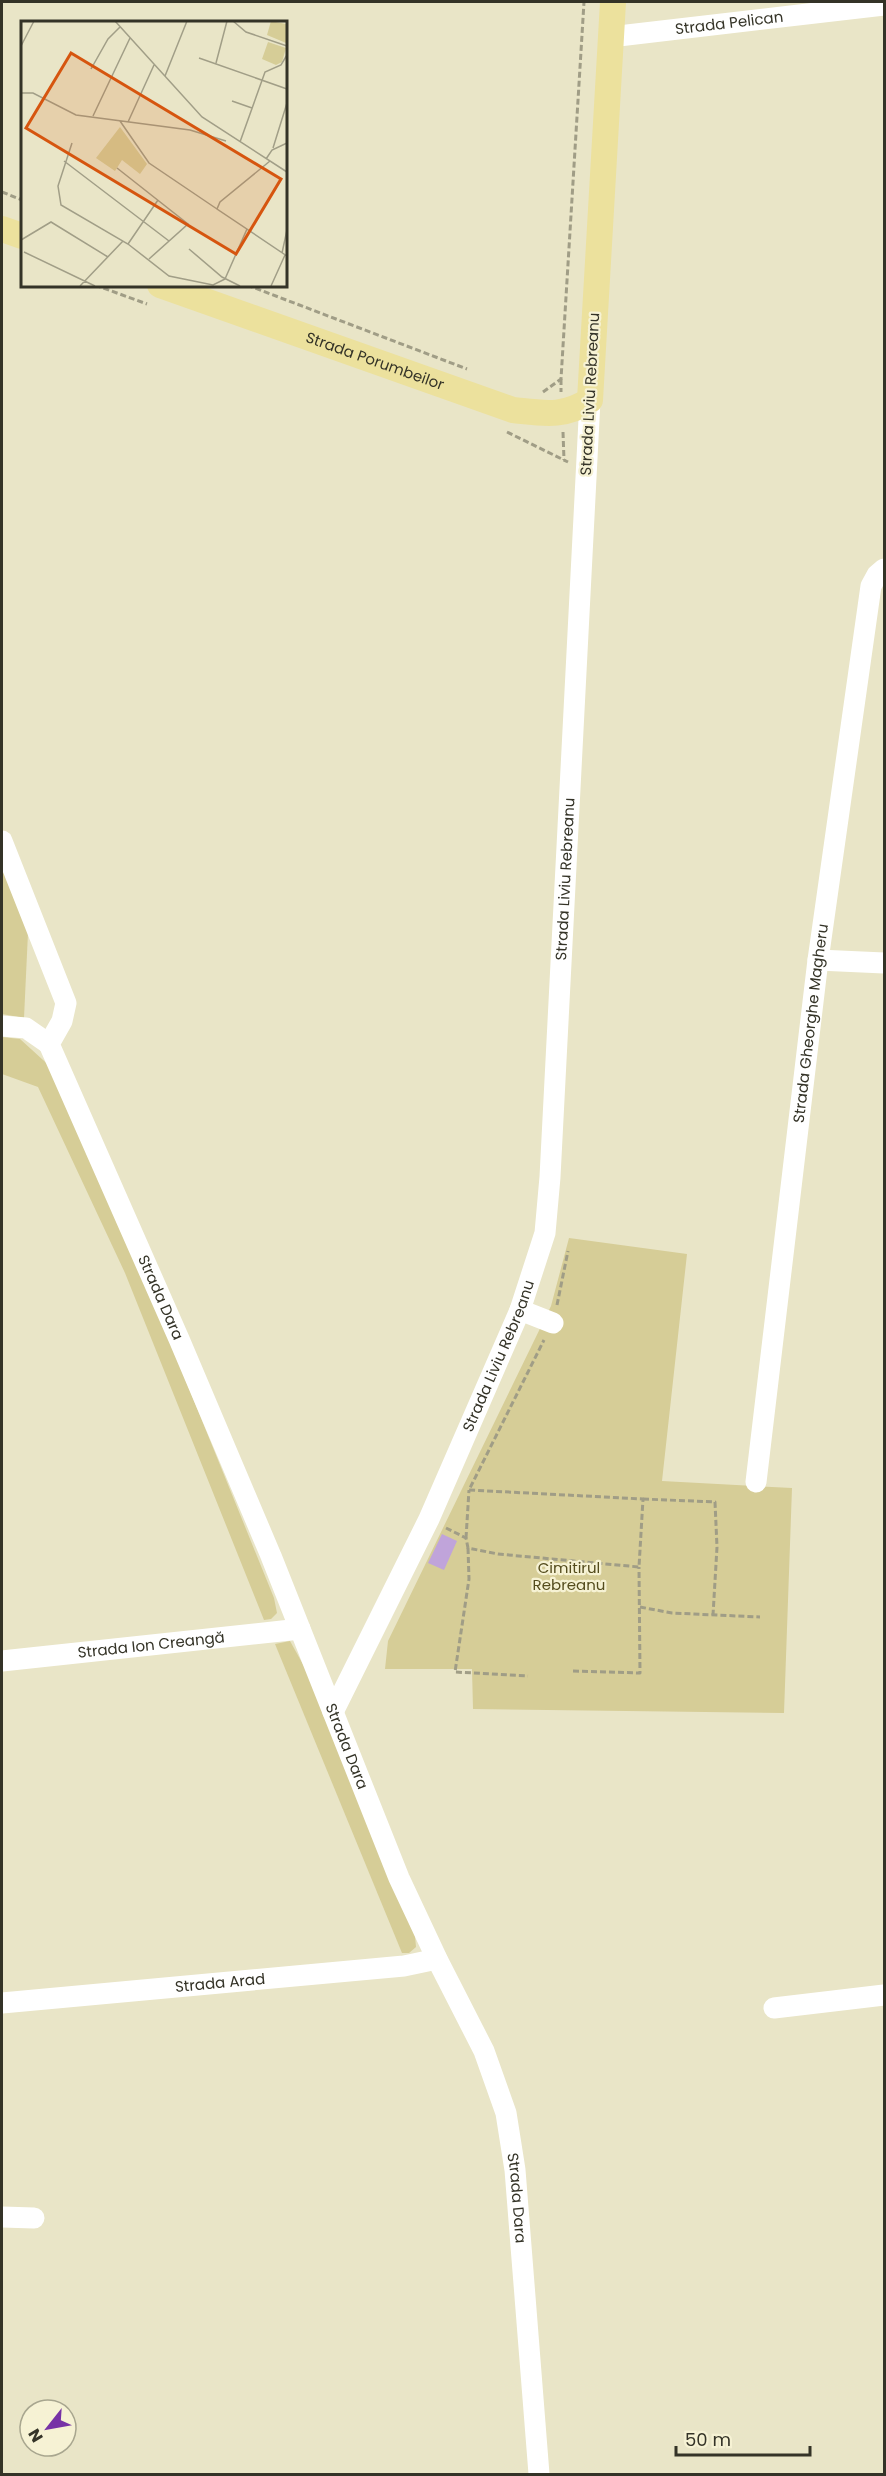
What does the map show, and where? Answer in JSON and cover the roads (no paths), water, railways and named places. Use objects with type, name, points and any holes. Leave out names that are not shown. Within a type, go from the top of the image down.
[{"type":"main road","name":"Strada Liviu Rebreanu","points":[[590,400],[613,2]]},
{"type":"main road","points":[[2,229],[21,236]]},
{"type":"main road","name":"Strada Porumbeilor","points":[[163,286],[513,410],[562,413],[577,409],[590,400]]},
{"type":"street","name":"Strada Pelican","points":[[610,36],[885,4]]},
{"type":"street","name":"Strada Liviu Rebreanu","points":[[333,1712],[429,1519],[520,1310],[545,1233],[550,1177],[590,400]]},
{"type":"street","name":"Strada Gheorghe Magheru","points":[[756,1482],[818,960],[872,586],[877,575],[885,569]]},
{"type":"street","points":[[2,841],[66,1003],[62,1021],[49,1044],[26,1028],[2,1026]]},
{"type":"street","points":[[818,960],[885,963]]},
{"type":"street","name":"Strada Dara","points":[[49,1044],[179,1339],[300,1629],[399,1878],[484,2051],[506,2113],[515,2170],[539,2475]]},
{"type":"street","points":[[520,1310],[553,1323]]},
{"type":"street","name":"Strada Ion Creangă","points":[[2,1661],[300,1629]]},
{"type":"street","name":"Strada Arad","points":[[2,2003],[404,1966],[437,1959]]},
{"type":"street","points":[[774,2008],[885,1995]]},
{"type":"street","points":[[2,2217],[34,2218]]},
{"type":"park label","name":"Cimitirul Rebreanu","points":[[569,1576]]}]
